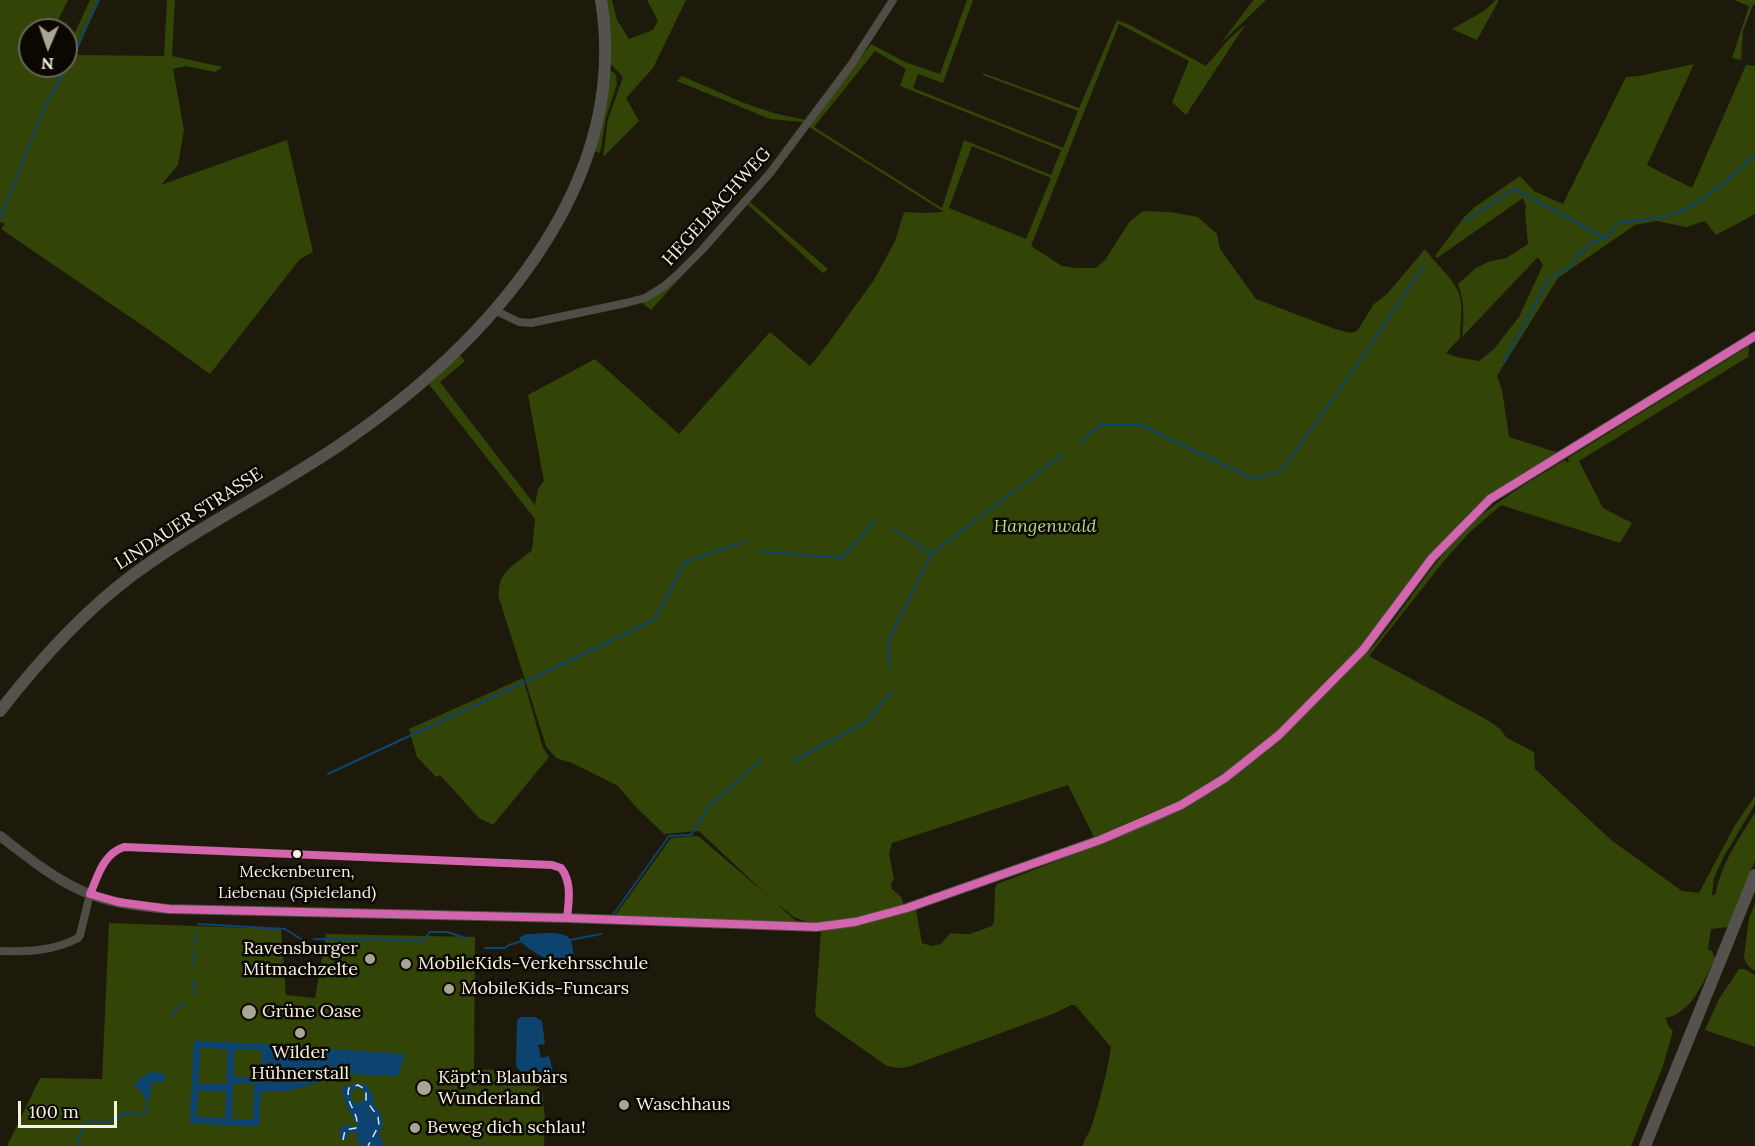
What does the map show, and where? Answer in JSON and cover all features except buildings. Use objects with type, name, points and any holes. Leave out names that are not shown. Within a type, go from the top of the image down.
[{"type":"main road","name":"LINDAUER STRASSE","points":[[0,711],[64,636],[121,584],[178,543],[321,457],[393,406],[438,368],[495,310],[553,230],[589,153],[599,116],[605,75],[605,32],[601,0]]},
{"type":"main road","points":[[1646,1146],[1755,875]]},
{"type":"street","name":"HEGELBACHWEG","points":[[495,310],[519,322],[531,323],[645,298],[663,287],[702,250],[770,173],[851,65],[893,0]]},
{"type":"street","points":[[0,836],[42,867],[90,894],[118,902],[170,909],[567,918],[816,927],[855,922],[907,908],[1100,840],[1181,805],[1225,778],[1279,735],[1363,650],[1432,558],[1490,499],[1755,336]]},
{"type":"street","points":[[0,951],[31,952],[78,938],[90,894]]},
{"type":"green space","points":[[0,0],[68,0],[59,18],[18,18],[18,78],[78,78],[78,55],[164,56],[167,0],[175,0],[172,56],[223,67],[215,72],[186,66],[173,69],[184,130],[178,165],[161,185],[287,140],[313,252],[300,259],[210,374],[1,229],[5,224],[0,222]]},
{"type":"green space","points":[[90,0],[100,0],[78,48],[78,26]]},
{"type":"green space","points":[[606,0],[612,0],[617,20],[629,39],[653,30],[658,21],[647,0],[686,0],[653,68],[626,98],[639,121],[603,157],[608,119],[623,77],[611,64]]},
{"type":"green space","name":"Hangenwald","points":[[967,0],[973,0],[943,83],[918,74],[913,88],[1063,148],[1078,111],[983,75],[983,73],[1079,108],[1117,20],[1206,66],[1229,39],[1245,25],[1186,115],[1172,102],[1189,61],[1119,24],[1031,246],[1062,266],[1096,268],[1105,260],[1130,221],[1143,211],[1170,212],[1198,217],[1217,234],[1220,249],[1256,299],[1350,333],[1357,331],[1374,304],[1387,294],[1425,249],[1451,280],[1460,296],[1460,338],[1446,353],[1479,361],[1494,349],[1519,317],[1543,265],[1538,257],[1462,337],[1463,310],[1458,284],[1476,268],[1488,262],[1506,258],[1528,244],[1526,206],[1523,198],[1437,258],[1435,256],[1465,216],[1520,176],[1534,191],[1563,204],[1626,77],[1694,64],[1647,165],[1692,188],[1746,65],[1755,66],[1755,214],[1716,235],[1705,221],[1686,227],[1657,221],[1635,225],[1558,278],[1497,376],[1502,390],[1509,437],[1559,453],[1471,512],[1448,535],[1366,655],[1447,549],[1484,513],[1523,485],[1565,460],[1569,462],[1568,458],[1749,346],[1748,357],[1579,461],[1603,508],[1632,523],[1620,543],[1501,505],[1470,532],[1443,562],[1369,656],[1489,721],[1507,738],[1534,752],[1535,769],[1611,840],[1682,891],[1699,893],[1735,825],[1755,796],[1755,804],[1723,858],[1714,878],[1712,895],[1715,895],[1721,873],[1731,852],[1755,813],[1755,861],[1728,927],[1711,929],[1708,950],[1712,951],[1715,959],[1696,995],[1683,1010],[1665,1018],[1673,1031],[1663,1066],[1631,1146],[1083,1146],[1098,1106],[1111,1047],[1075,1005],[908,1067],[887,1066],[817,1017],[815,1012],[821,932],[813,924],[794,917],[774,901],[797,922],[614,917],[671,838],[698,836],[767,895],[699,831],[664,834],[618,786],[572,763],[556,758],[546,746],[499,598],[500,582],[503,576],[532,550],[535,519],[428,383],[459,354],[465,361],[440,382],[535,505],[538,489],[544,481],[528,395],[595,359],[679,434],[770,332],[810,366],[874,280],[895,241],[904,212],[944,212],[809,127],[871,44],[905,62],[940,74]],"holes":[[[875,51],[906,69],[900,86],[1061,150],[1051,175],[964,140],[942,208],[814,127]],[[972,146],[1051,178],[1026,239],[949,208]],[[1068,785],[1098,845],[997,884],[992,926],[970,934],[950,933],[941,944],[932,946],[922,943],[916,910],[906,912],[901,897],[892,889],[891,884],[894,879],[889,854],[892,843]]]},
{"type":"green space","points":[[1254,0],[1266,0],[1221,43],[1251,3]]},
{"type":"green space","points":[[1499,0],[1477,40],[1452,29],[1484,11]]},
{"type":"green space","points":[[1734,0],[1755,0],[1743,31],[1741,60],[1732,58],[1749,6]]},
{"type":"green space","points":[[612,71],[616,75],[617,84],[606,118],[600,153],[593,151]]},
{"type":"green space","points":[[682,76],[744,103],[777,114],[806,120],[803,122],[770,119],[677,81]]},
{"type":"green space","points":[[750,202],[828,269],[823,273],[747,204]]},
{"type":"green space","points":[[692,265],[651,310],[642,303]]},
{"type":"green space","points":[[523,678],[543,748],[549,757],[493,825],[479,818],[440,775],[436,777],[417,757],[409,729]]},
{"type":"green space","points":[[1755,904],[1755,971],[1745,961],[1744,956],[1749,918]]},
{"type":"green space","points":[[109,923],[281,929],[286,995],[315,998],[326,934],[475,937],[474,1069],[511,1071],[542,1089],[545,1119],[544,1146],[7,1146],[40,1078],[102,1079]]},
{"type":"green space","points":[[1739,969],[1755,975],[1755,1047],[1705,1030],[1719,999]]},
{"type":"water","points":[[550,933],[566,936],[571,942],[573,956],[570,962],[563,964],[553,962],[534,952],[520,941],[520,937],[527,934]]},
{"type":"water","points":[[521,1017],[535,1017],[542,1021],[545,1044],[538,1045],[541,1058],[549,1056],[554,1076],[563,1081],[562,1084],[553,1087],[545,1082],[530,1079],[516,1066],[517,1020]]},
{"type":"water","points":[[262,1044],[405,1054],[398,1076],[349,1074],[288,1091],[261,1091]]},
{"type":"water","points":[[152,1072],[165,1074],[164,1082],[152,1082],[150,1097],[146,1099],[134,1084]]},
{"type":"water","points":[[361,1083],[367,1086],[374,1098],[373,1104],[382,1118],[383,1126],[379,1133],[384,1146],[360,1146],[357,1139],[358,1134],[353,1132],[347,1134],[346,1139],[340,1140],[342,1127],[346,1124],[354,1128],[356,1123],[345,1101],[342,1087]],"holes":[[[359,1088],[364,1091],[363,1101],[356,1103],[352,1101],[350,1094],[354,1089]]]},
{"type":"waterway","points":[[0,219],[46,103],[71,60],[98,0]]},
{"type":"waterway","points":[[1503,363],[1549,279],[1570,267],[1578,253],[1587,249],[1592,242],[1606,238],[1618,223],[1669,215],[1693,205],[1721,185],[1755,155]]},
{"type":"waterway","points":[[1465,221],[1514,189],[1606,238]]},
{"type":"waterway","points":[[1081,442],[1100,425],[1141,425],[1253,479],[1282,470],[1357,365],[1424,265]]},
{"type":"waterway","points":[[894,529],[931,554],[1063,454]]},
{"type":"waterway","points":[[758,551],[842,558],[875,521]]},
{"type":"waterway","points":[[328,774],[655,619],[685,562],[744,542]]},
{"type":"waterway","points":[[890,667],[888,642],[931,554]]},
{"type":"waterway","points":[[793,761],[865,723],[892,692]]},
{"type":"waterway","points":[[613,915],[669,836],[691,835],[709,806],[762,759]]},
{"type":"waterway","points":[[198,924],[285,929],[301,939]]},
{"type":"waterway","points":[[314,939],[424,940],[430,932],[447,932],[466,938]]},
{"type":"waterway","points":[[196,934],[196,944]]},
{"type":"waterway","points":[[570,940],[601,934]]},
{"type":"waterway","points":[[485,948],[505,948],[522,941]]},
{"type":"waterway","points":[[194,965],[195,951]]},
{"type":"waterway","points":[[194,979],[194,994]]},
{"type":"waterway","points":[[172,1017],[174,1011],[185,1003]]},
{"type":"waterway","points":[[229,1088],[195,1087],[197,1044],[231,1046]]},
{"type":"waterway","points":[[261,1081],[230,1080],[231,1046],[262,1047]]},
{"type":"waterway","points":[[230,1080],[228,1122],[256,1123],[258,1081]]},
{"type":"waterway","points":[[195,1087],[193,1120],[228,1122]]},
{"type":"waterway","points":[[81,1146],[78,1142],[85,1122],[108,1122],[126,1113],[144,1114],[147,1110],[148,1097]]},
{"type":"ferry route","points":[[343,1140],[345,1130],[356,1128],[356,1118],[348,1094],[349,1088],[358,1085],[366,1092],[366,1100],[378,1117],[379,1125],[368,1146]]},
{"type":"transit line","points":[[567,918],[816,927],[855,922],[907,908],[1100,840],[1181,805],[1225,778],[1279,735],[1363,650],[1432,558],[1490,499],[1755,336]]},
{"type":"transit line","points":[[124,847],[552,865],[561,868],[567,879],[569,892],[567,918],[169,909],[118,902],[90,894],[106,860],[124,847]]},
{"type":"place","name":"Meckenbeuren, Liebenau (Spieleland)","points":[[297,854]]},
{"type":"place","name":"Ravensburger Mitmachzelte","points":[[370,959]]},
{"type":"place","name":"MobileKids-Verkehrsschule","points":[[406,964]]},
{"type":"place","name":"MobileKids-Funcars","points":[[449,989]]},
{"type":"place","name":"Grüne Oase","points":[[249,1012]]},
{"type":"place","name":"Wilder Hühnerstall","points":[[300,1033]]},
{"type":"place","name":"Käpt’n Blaubärs Wunderland","points":[[424,1088]]},
{"type":"place","name":"Waschhaus","points":[[624,1105]]},
{"type":"place","name":"Beweg dich schlau!","points":[[415,1128]]}]
